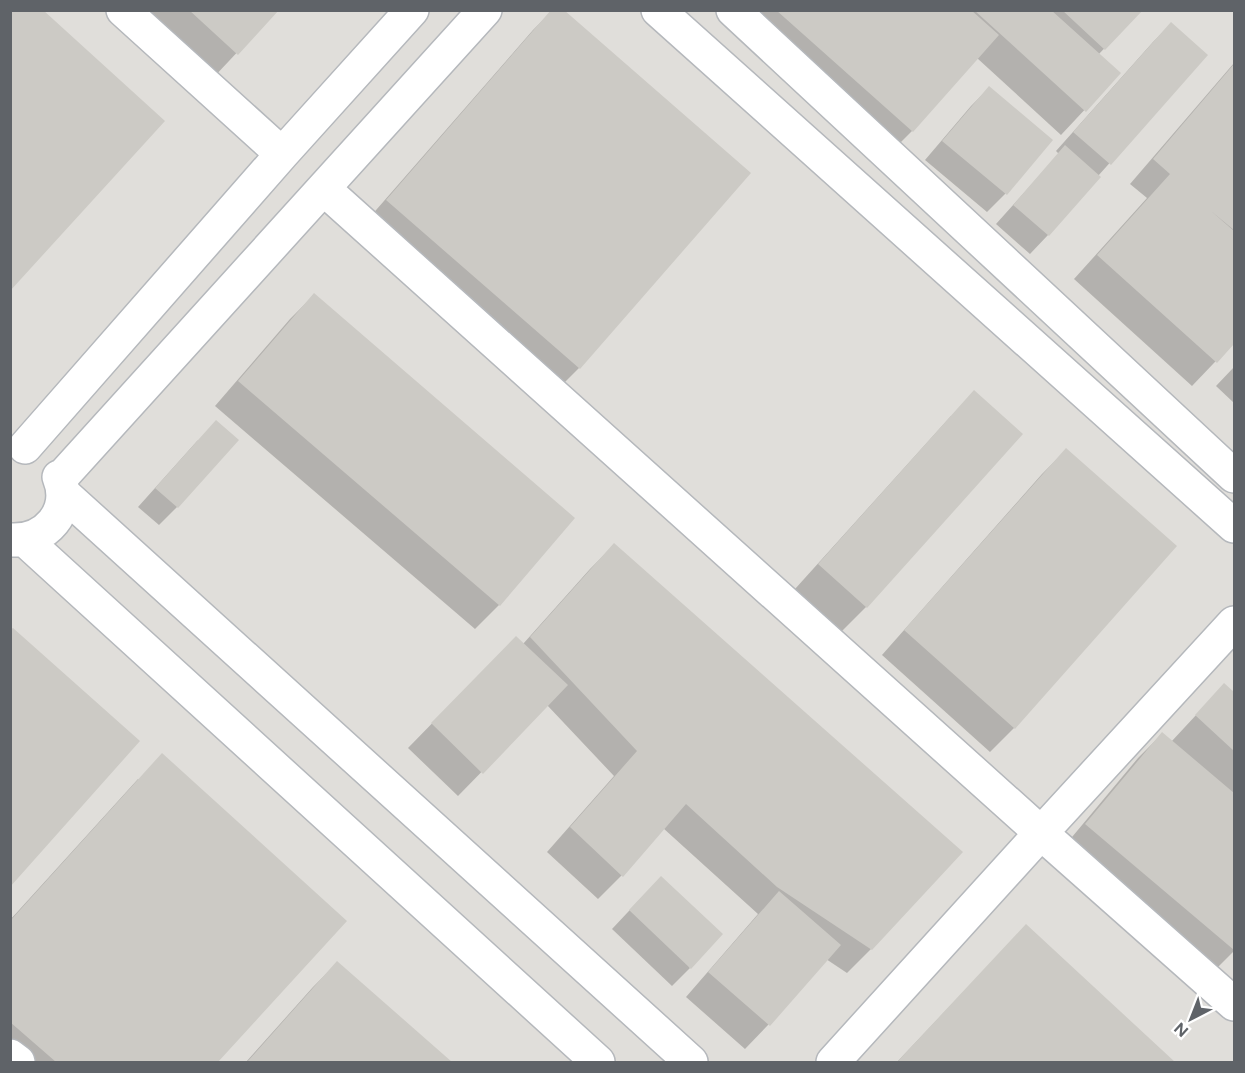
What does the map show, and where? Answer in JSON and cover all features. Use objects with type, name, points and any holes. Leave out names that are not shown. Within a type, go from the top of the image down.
[{"type":"street","points":[[123,10],[282,154]]},
{"type":"street","points":[[15,540],[38,536],[56,518],[62,505],[62,487],[54,468],[45,458],[18,448],[412,10]]},
{"type":"street","points":[[62,487],[485,10]]},
{"type":"street","points":[[658,10],[1234,525]]},
{"type":"street","points":[[733,10],[1234,476]]},
{"type":"street","points":[[324,189],[1234,1004]]},
{"type":"street","points":[[62,487],[691,1062]]},
{"type":"street","points":[[15,540],[598,1062]]},
{"type":"street","points":[[833,1062],[1234,623]]},
{"type":"street","points":[[10,1056],[18,1062]]},
{"type":"shaded area","points":[[10,11],[1234,11],[1234,1062],[11,1062]]},
{"type":"building","points":[[10,10],[43,10],[165,121],[10,291]]},
{"type":"building","points":[[189,10],[279,10],[238,55]]},
{"type":"building","points":[[551,10],[564,10],[751,173],[580,369],[386,200]]},
{"type":"building","points":[[776,10],[971,10],[999,35],[913,132]]},
{"type":"building","points":[[974,10],[1051,10],[1121,73],[1086,112]]},
{"type":"building","points":[[1062,10],[1143,10],[1105,50]]},
{"type":"building","points":[[1171,22],[1208,55],[1111,165],[1073,132]]},
{"type":"building","points":[[1234,64],[1234,230],[1211,211],[1234,231],[1234,344],[1217,363],[1097,255],[1170,174],[1153,159]]},
{"type":"building","points":[[989,86],[1053,140],[1007,195],[942,141]]},
{"type":"building","points":[[1065,145],[1101,177],[1049,236],[1013,205]]},
{"type":"building","points":[[314,293],[575,518],[500,606],[238,381]]},
{"type":"building","points":[[974,390],[1023,434],[867,608],[818,564]]},
{"type":"building","points":[[216,420],[239,440],[178,508],[155,488]]},
{"type":"building","points":[[1066,448],[1177,546],[1015,729],[904,630]]},
{"type":"building","points":[[614,543],[963,852],[872,950],[777,887],[686,804],[623,877],[570,827],[637,751],[530,637]]},
{"type":"building","points":[[13,628],[140,741],[10,887],[10,630]]},
{"type":"building","points":[[516,636],[568,685],[483,774],[431,723]]},
{"type":"building","points":[[1224,683],[1234,692],[1234,751],[1195,715]]},
{"type":"building","points":[[1162,732],[1234,793],[1234,950],[1085,824]]},
{"type":"building","points":[[162,753],[347,921],[218,1062],[56,1062],[10,1022],[10,921]]},
{"type":"building","points":[[661,876],[723,934],[691,969],[629,910]]},
{"type":"building","points":[[779,891],[841,945],[770,1026],[708,972]]},
{"type":"building","points":[[1026,924],[1175,1062],[897,1062]]},
{"type":"building","points":[[337,961],[452,1062],[247,1062]]}]
